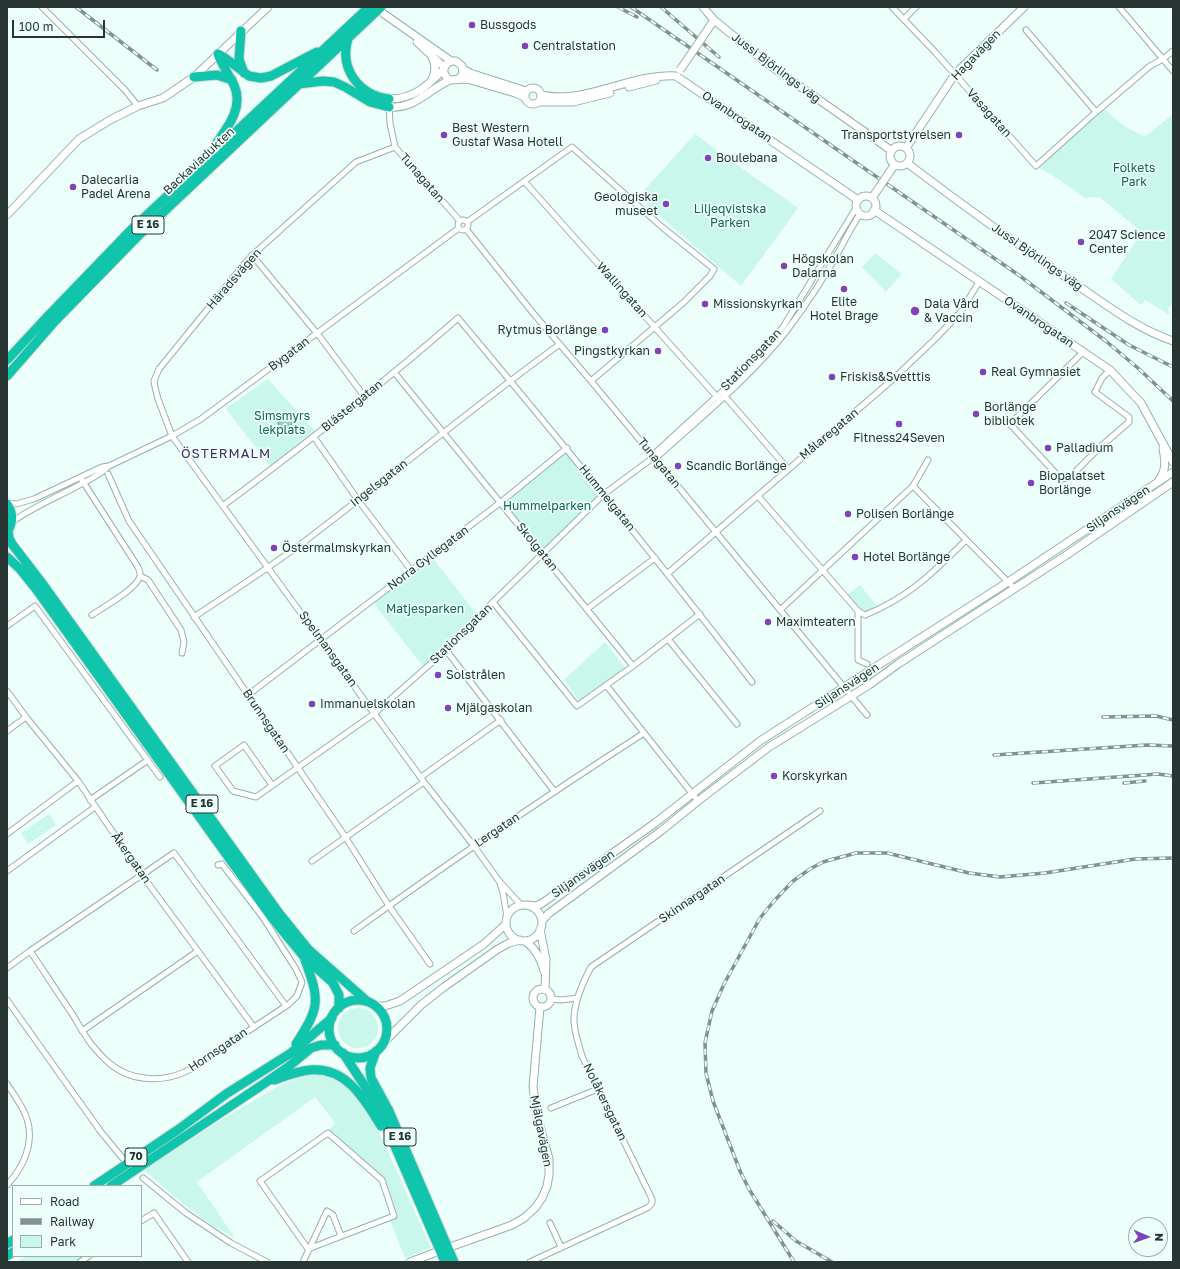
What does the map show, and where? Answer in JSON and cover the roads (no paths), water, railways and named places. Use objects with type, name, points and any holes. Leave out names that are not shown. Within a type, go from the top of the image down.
[{"type":"highway","name":"Backaviadukten","points":[[7,360],[132,229],[369,7]]},
{"type":"highway","name":"Backaviadukten","points":[[7,376],[55,321],[138,236],[299,84],[348,39],[383,10]]},
{"type":"highway","points":[[241,31],[239,59],[244,73]]},
{"type":"highway","points":[[348,39],[345,48],[345,56],[346,63],[353,77],[358,84],[372,94],[389,103]]},
{"type":"highway","points":[[218,54],[244,73],[256,78],[271,76],[327,46]]},
{"type":"highway","points":[[205,160],[234,115],[237,102],[237,94],[232,80],[218,54]]},
{"type":"highway","points":[[194,77],[217,75],[232,80]]},
{"type":"highway","points":[[299,84],[323,81],[334,82],[379,106],[389,103]]},
{"type":"highway","name":"E 16","points":[[7,504],[11,514],[9,538],[12,544],[50,594],[279,913],[308,949],[372,1004]]},
{"type":"highway","name":"E 16","points":[[7,558],[20,569],[36,589],[272,918],[305,958],[336,988],[339,995],[339,1008]]},
{"type":"highway","name":"70","points":[[291,1053],[311,1020],[316,1004],[314,986],[305,958]]},
{"type":"highway","points":[[359,1000],[372,1004],[382,1014],[386,1022],[384,1042],[376,1051],[368,1056],[351,1056],[343,1053],[334,1045],[330,1032],[332,1018],[339,1008],[350,1001],[359,1000]]},
{"type":"highway","name":"70","points":[[95,1185],[179,1129],[226,1094],[291,1053],[332,1018]]},
{"type":"highway","name":"70","points":[[112,1185],[265,1083],[311,1048],[321,1045],[334,1045]]},
{"type":"highway","name":"E 16","points":[[376,1051],[370,1068],[371,1078],[389,1111],[454,1262]]},
{"type":"highway","name":"E 16","points":[[343,1053],[374,1101],[397,1150],[445,1262]]},
{"type":"highway","points":[[265,1083],[308,1070],[325,1071],[343,1077],[366,1103],[397,1150]]},
{"type":"street","points":[[42,7],[125,90],[138,106]]},
{"type":"street","points":[[7,215],[79,139],[110,120],[138,106],[163,98],[194,77],[268,7]]},
{"type":"street","name":"Jussi Björlings väg","points":[[704,7],[714,20],[768,64],[892,151]]},
{"type":"street","name":"Vasagatan","points":[[892,7],[955,74],[1036,166],[1096,112]]},
{"type":"street","points":[[904,20],[916,7]]},
{"type":"street","name":"Hagavägen","points":[[906,148],[955,74],[1024,7]]},
{"type":"street","points":[[1119,7],[1173,71]]},
{"type":"street","points":[[383,10],[431,55],[444,69],[445,76],[450,80]]},
{"type":"street","points":[[395,21],[451,61],[458,62],[470,73],[525,94],[529,104],[534,104],[540,98],[563,97],[608,89],[642,78],[678,73],[714,20]]},
{"type":"street","points":[[1026,30],[1096,112],[1150,66],[1163,59],[1173,51]]},
{"type":"street","points":[[430,83],[435,69],[435,62],[431,55]]},
{"type":"street","points":[[389,103],[411,96],[430,83],[444,69],[446,63],[451,61]]},
{"type":"street","points":[[458,79],[463,75],[463,68]]},
{"type":"street","name":"Ovanbrogatan","points":[[678,73],[858,200]]},
{"type":"street","points":[[389,103],[396,108],[409,105],[441,84],[450,80],[454,81],[458,79],[467,79],[515,93],[525,94]]},
{"type":"street","points":[[525,94],[530,88],[536,88],[540,91],[540,98]]},
{"type":"street","name":"Tunagatan","points":[[389,103],[390,124],[395,147],[460,221]]},
{"type":"street","points":[[897,146],[903,146],[909,150],[910,157],[907,163],[894,165],[890,156],[892,151],[897,146]]},
{"type":"street","name":"Häradsvägen","points":[[172,436],[158,399],[154,381],[159,369],[252,255],[356,162],[395,147]]},
{"type":"street","points":[[467,222],[572,148],[662,227],[714,269],[710,276],[692,294],[591,381]]},
{"type":"street","name":"Jussi Björlings väg","points":[[907,163],[1014,242],[1124,318],[1154,334],[1173,341]]},
{"type":"street","points":[[873,196],[866,196],[858,200],[856,208],[860,214],[870,215],[874,210],[875,204],[873,196],[894,165]]},
{"type":"street","name":"Wallingatan","points":[[524,181],[655,327],[788,469]]},
{"type":"street","name":"Stationsgatan","points":[[721,396],[783,327],[856,208]]},
{"type":"street","name":"Ovanbrogatan","points":[[874,210],[1110,370],[1141,403],[1173,462]]},
{"type":"street","name":"Stationsgatan","points":[[272,785],[244,745],[215,766],[233,791],[256,797],[375,713],[446,650],[604,494],[654,457],[655,453],[769,352],[787,330],[839,252],[846,235],[860,214]]},
{"type":"street","points":[[464,220],[467,222],[468,226],[466,229],[462,230],[459,228],[458,224],[460,221],[464,220]]},
{"type":"street","name":"Bygatan","points":[[9,528],[26,512],[66,493],[103,472],[110,466],[172,436],[201,419],[459,228]]},
{"type":"street","name":"Tunagatan","points":[[466,229],[533,313],[845,687],[867,716]]},
{"type":"street","points":[[252,255],[317,333],[364,396]]},
{"type":"street","name":"Målaregatan","points":[[667,574],[890,382],[960,313],[979,282]]},
{"type":"street","name":"Blästergatan","points":[[224,506],[314,437],[458,318]]},
{"type":"street","name":"Hummelgatan","points":[[458,318],[567,448],[700,614],[752,682]]},
{"type":"street","name":"Ingelsgatan","points":[[194,617],[268,568],[308,539],[444,434],[510,380],[560,344]]},
{"type":"street","points":[[1083,352],[1010,424],[1061,479],[1069,478],[1099,448],[1129,422],[1129,417],[1095,392],[1102,378],[1110,370]]},
{"type":"street","name":"Skolgatan","points":[[394,372],[633,666]]},
{"type":"street","name":"Spelmansgatan","points":[[172,436],[375,713],[422,780],[474,846],[499,881],[524,905]]},
{"type":"street","points":[[314,437],[358,500],[411,570]]},
{"type":"street","points":[[1161,439],[1173,451]]},
{"type":"street","points":[[1155,484],[1163,475],[1166,462],[1161,439]]},
{"type":"street","name":"Norra Gyllegatan","points":[[248,695],[501,502],[567,448]]},
{"type":"street","points":[[780,610],[913,486],[928,460]]},
{"type":"street","name":"Bygatan","points":[[7,504],[23,503],[102,467],[110,466]]},
{"type":"street","name":"Siljansvägen","points":[[524,905],[535,906],[542,904],[692,794],[760,741],[1008,582],[1173,472]]},
{"type":"street","name":"Brunnsgatan","points":[[108,474],[129,521],[298,767],[346,838],[389,906],[430,964]]},
{"type":"street","points":[[80,477],[138,567],[140,576],[134,586],[92,615]]},
{"type":"street","name":"Siljansvägen","points":[[542,921],[548,914],[661,831],[769,747],[852,696],[898,664],[1068,554],[1173,482]]},
{"type":"street","points":[[913,486],[1015,589]]},
{"type":"street","points":[[758,496],[858,611],[865,615],[903,597],[927,578],[966,540]]},
{"type":"street","points":[[587,609],[654,558]]},
{"type":"street","points":[[140,576],[148,580],[180,630],[184,642],[182,653]]},
{"type":"street","points":[[493,602],[577,706],[633,666],[700,614]]},
{"type":"street","points":[[7,626],[35,606],[160,777]]},
{"type":"street","points":[[858,611],[858,660],[867,664]]},
{"type":"street","points":[[668,639],[737,724]]},
{"type":"street","points":[[446,650],[554,791]]},
{"type":"street","points":[[606,685],[698,801]]},
{"type":"street","name":"Åkergatan","points":[[7,691],[78,781],[142,875],[253,1026]]},
{"type":"street","points":[[7,731],[26,717]]},
{"type":"street","points":[[312,861],[346,838],[500,720]]},
{"type":"street","name":"Lergatan","points":[[354,931],[554,791],[644,733]]},
{"type":"street","points":[[90,800],[148,760]]},
{"type":"street","points":[[7,834],[78,781]]},
{"type":"street","points":[[7,871],[95,806]]},
{"type":"street","name":"Skinnargatan","points":[[578,998],[582,983],[591,968],[820,811]]},
{"type":"street","points":[[7,968],[174,853],[286,1006]]},
{"type":"street","name":"Hornsgatan","points":[[30,951],[92,1046],[109,1064],[128,1074],[148,1079],[166,1078],[180,1075],[253,1026],[286,1006],[297,996],[302,982],[296,969],[262,916],[222,864],[218,865]]},
{"type":"street","name":"Spelmansgatan","points":[[499,881],[503,893],[506,921]]},
{"type":"street","points":[[372,1004],[392,1005],[404,999],[484,944],[506,921],[512,909],[524,905],[537,911],[542,921],[540,930],[546,960],[545,990]]},
{"type":"street","points":[[506,921],[507,930],[510,935],[531,944],[536,951],[545,975]]},
{"type":"street","points":[[384,1042],[421,1005],[444,987],[498,949],[509,943],[523,941],[534,937],[540,930]]},
{"type":"street","points":[[82,1031],[198,951]]},
{"type":"street","points":[[539,990],[545,990],[550,994],[551,1000],[546,1006],[540,1007],[536,1004],[533,997],[539,990]]},
{"type":"street","points":[[551,1000],[578,998]]},
{"type":"street","name":"Nolåkersgatan","points":[[562,1247],[649,1207],[652,1203],[652,1199],[582,1056],[576,1033],[574,1017],[578,998]]},
{"type":"street","points":[[7,1000],[101,1132],[125,1161]]},
{"type":"street","name":"Mjälgavägen","points":[[453,1246],[512,1225],[524,1218],[535,1208],[542,1198],[547,1186],[550,1174],[549,1159],[537,1116],[533,1088],[540,1007]]},
{"type":"street","points":[[7,1084],[20,1104],[27,1119],[29,1138],[28,1151],[23,1163],[7,1185]]},
{"type":"street","points":[[550,1108],[598,1089]]},
{"type":"street","points":[[328,1133],[382,1180],[394,1216],[308,1249],[260,1181],[328,1133]]},
{"type":"street","points":[[143,1178],[186,1213],[231,1243],[267,1262]]},
{"type":"street","points":[[303,1262],[326,1211],[332,1215],[341,1236]]},
{"type":"street","points":[[142,1220],[154,1213],[188,1262]]},
{"type":"street","points":[[530,1262],[562,1247],[550,1223]]},
{"type":"street","points":[[410,1262],[434,1253]]},
{"type":"railway","points":[[76,7],[157,70]]},
{"type":"railway","points":[[618,7],[637,17]]},
{"type":"railway","points":[[631,7],[1020,276],[1107,342],[1173,401]]},
{"type":"railway","points":[[661,7],[719,57]]},
{"type":"railway","points":[[1066,303],[1129,345],[1173,367]]},
{"type":"railway","points":[[1103,717],[1156,716],[1173,720]]},
{"type":"railway","points":[[994,755],[1147,745],[1173,746]]},
{"type":"railway","points":[[1033,783],[1158,774],[1173,776]]},
{"type":"railway","points":[[1124,783],[1145,781]]},
{"type":"railway","points":[[794,1262],[749,1189],[740,1171],[713,1101],[706,1073],[705,1043],[712,1011],[724,984],[760,918],[774,901],[793,881],[810,869],[823,862],[856,853],[887,853],[969,873],[1000,877],[1045,873],[1135,859],[1173,858]]},
{"type":"railway","points":[[773,1221],[796,1241],[832,1262]]},
{"type":"place","name":"Bussgods","points":[[472,25]]},
{"type":"place","name":"Centralstation","points":[[525,46]]},
{"type":"place","name":"Best Western Gustaf Wasa Hotell","points":[[444,135]]},
{"type":"place","name":"Transportstyrelsen","points":[[959,135]]},
{"type":"place","name":"Boulebana","points":[[708,158]]},
{"type":"place","name":"Dalecarlia Padel Arena","points":[[73,187]]},
{"type":"place","name":"Geologiska museet","points":[[666,204]]},
{"type":"place","name":"2047 Science Center","points":[[1081,242]]},
{"type":"place","name":"Högskolan Dalarna","points":[[784,266]]},
{"type":"place","name":"Elite Hotel Brage","points":[[844,289]]},
{"type":"place","name":"Missionskyrkan","points":[[705,304]]},
{"type":"place","name":"Dala Vård & Vaccin","points":[[915,311]]},
{"type":"place","name":"Rytmus Borlänge","points":[[605,330]]},
{"type":"place","name":"Pingstkyrkan","points":[[658,351]]},
{"type":"place","name":"Real Gymnasiet","points":[[983,372]]},
{"type":"place","name":"Friskis&Svetttis","points":[[832,377]]},
{"type":"place","name":"Borlänge bibliotek","points":[[976,414]]},
{"type":"place","name":"Fitness24Seven","points":[[899,424]]},
{"type":"place","name":"Palladium","points":[[1048,448]]},
{"type":"place","name":"Scandic Borlänge","points":[[678,466]]},
{"type":"place","name":"Biopalatset Borlänge","points":[[1031,483]]},
{"type":"place","name":"Polisen Borlänge","points":[[848,514]]},
{"type":"place","name":"Östermalmskyrkan","points":[[274,548]]},
{"type":"place","name":"Hotel Borlänge","points":[[855,557]]},
{"type":"place","name":"Maximteatern","points":[[768,622]]},
{"type":"place","name":"Solstrålen","points":[[438,675]]},
{"type":"place","name":"Immanuelskolan","points":[[312,704]]},
{"type":"place","name":"Mjälgaskolan","points":[[448,708]]},
{"type":"place","name":"Korskyrkan","points":[[774,776]]},
{"type":"district","name":"ÖSTERMALM","points":[[226,454]]},
{"type":"park label","name":"Folkets Park","points":[[1134,175]]},
{"type":"park label","name":"Liljeqvistska Parken","points":[[730,216]]},
{"type":"park label","name":"Simsmyrs lekplats","points":[[282,423]]},
{"type":"park label","name":"Hummelparken","points":[[547,506]]},
{"type":"park label","name":"Matjesparken","points":[[425,609]]}]
